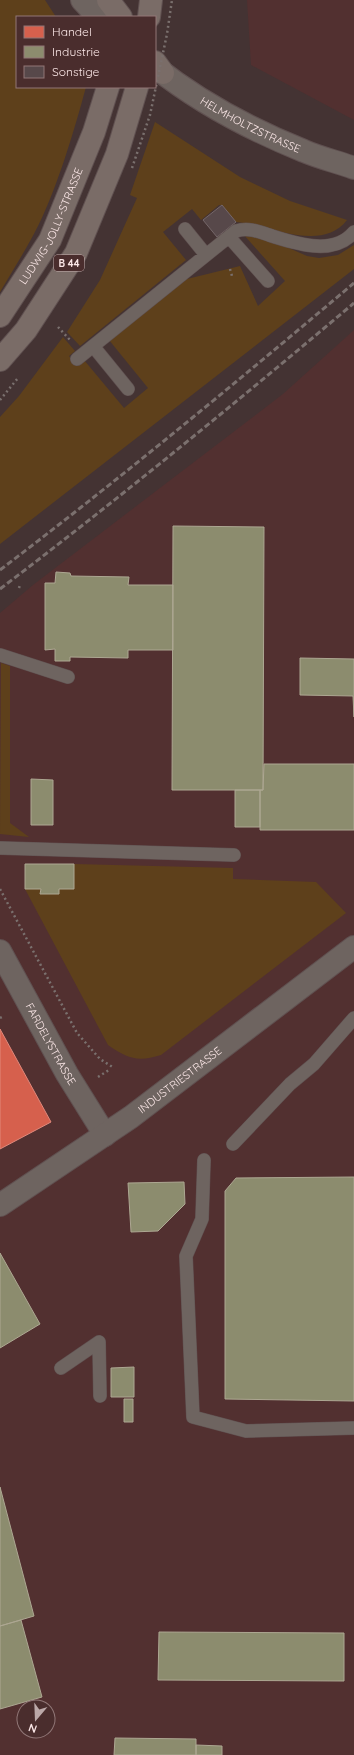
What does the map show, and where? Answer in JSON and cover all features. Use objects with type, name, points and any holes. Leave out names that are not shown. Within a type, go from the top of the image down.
[{"type":"main road","points":[[108,0],[120,16]]},
{"type":"main road","points":[[121,16],[123,0]]},
{"type":"main road","points":[[149,16],[150,0]]},
{"type":"main road","name":"LUDWIG-JOLLY-STRASSE","points":[[0,316],[50,240],[94,132],[108,88]]},
{"type":"main road","name":"B 44","points":[[0,360],[26,330],[76,252],[125,161],[138,88]]},
{"type":"street","points":[[82,0],[97,16]]},
{"type":"street","name":"HELMHOLTZSTRASSE","points":[[158,68],[210,104],[257,131],[306,152],[354,168]]},
{"type":"street","name":"INDUSTRIESTRASSE","points":[[0,1205],[105,1135],[354,947]]},
{"type":"street","name":"FARDELYSTRASSE","points":[[0,951],[67,1074],[105,1135]]},
{"type":"lane","points":[[77,359],[236,231],[244,228],[292,242],[324,246],[335,245],[345,240],[354,232]]},
{"type":"lane","points":[[185,229],[206,255]]},
{"type":"lane","points":[[229,237],[268,282]]},
{"type":"lane","points":[[93,346],[128,389]]},
{"type":"lane","points":[[0,655],[68,678]]},
{"type":"lane","points":[[0,848],[234,855]]},
{"type":"lane","points":[[234,1144],[290,1084],[314,1064],[354,1018]]},
{"type":"lane","points":[[204,1160],[202,1219],[186,1256],[193,1417],[246,1431],[354,1428]]},
{"type":"lane","points":[[62,1368],[99,1342],[100,1396]]},
{"type":"path","points":[[156,86],[167,34],[172,0]]},
{"type":"path","points":[[125,161],[150,115],[156,88]]},
{"type":"path","points":[[58,327],[68,337]]},
{"type":"path","points":[[0,889],[77,1033],[100,1059],[114,1068]]},
{"type":"path","points":[[0,1018],[4,1016]]},
{"type":"shaded area","points":[[0,0],[45,0],[55,16],[16,16],[16,88],[86,88],[65,158],[45,210],[38,226],[0,292]]},
{"type":"shaded area","points":[[247,0],[354,0],[354,120],[251,65]]},
{"type":"shaded area","points":[[155,122],[240,177],[290,201],[347,220],[336,230],[324,235],[310,236],[236,222],[222,205],[219,205],[201,220],[192,209],[163,232],[186,260],[80,346],[67,332],[100,280],[137,198],[130,195]]},
{"type":"shaded area","points":[[243,234],[282,245],[307,256],[319,258],[338,255],[354,245],[354,269],[0,544],[0,417],[19,396],[63,337],[75,351],[69,356],[77,366],[84,360],[124,408],[148,388],[109,340],[187,279],[240,266],[258,306],[285,281]]},
{"type":"shaded area","points":[[354,330],[354,1755],[0,1755],[0,613],[33,585],[283,394]]},
{"type":"shaded area","points":[[1,663],[10,666],[10,823],[29,837],[0,834]]},
{"type":"shaded area","points":[[74,864],[233,868],[233,879],[316,882],[346,913],[161,1055],[139,1059],[133,1058],[108,1045],[25,889],[74,889]]},
{"type":"building: Handel","points":[[0,1029],[51,1122],[0,1149]]},
{"type":"building: Industrie","points":[[173,526],[264,527],[263,790],[172,790]]},
{"type":"building: Industrie","points":[[56,572],[70,573],[71,576],[129,577],[128,585],[173,585],[173,650],[128,650],[128,658],[70,657],[70,661],[55,661],[55,649],[45,650],[45,583],[55,583]]},
{"type":"building: Industrie","points":[[300,658],[354,659],[354,717],[353,696],[300,695]]},
{"type":"building: Industrie","points":[[264,764],[354,764],[354,830],[260,830],[260,790],[263,790]]},
{"type":"building: Industrie","points":[[31,779],[53,780],[53,825],[31,825]]},
{"type":"building: Industrie","points":[[235,790],[260,790],[260,827],[235,827]]},
{"type":"building: Industrie","points":[[25,864],[74,864],[74,889],[59,889],[59,894],[40,894],[41,889],[25,889]]},
{"type":"building: Industrie","points":[[354,1177],[354,1401],[225,1399],[225,1191],[236,1178]]},
{"type":"building: Industrie","points":[[184,1182],[185,1204],[158,1231],[131,1232],[128,1183]]},
{"type":"building: Industrie","points":[[0,1253],[40,1324],[0,1348]]},
{"type":"building: Industrie","points":[[134,1367],[134,1397],[111,1397],[111,1368]]},
{"type":"building: Industrie","points":[[124,1399],[133,1399],[133,1422],[124,1422]]},
{"type":"building: Industrie","points":[[0,1487],[34,1616],[0,1626]]},
{"type":"building: Industrie","points":[[21,1620],[42,1697],[35,1699],[16,1699],[16,1704],[0,1709],[0,1626]]},
{"type":"building: Industrie","points":[[159,1632],[344,1633],[344,1681],[158,1680]]},
{"type":"building: Industrie","points":[[115,1738],[196,1739],[196,1755],[114,1755]]},
{"type":"building: Industrie","points":[[196,1745],[222,1746],[222,1755],[196,1755]]},
{"type":"building: Sonstige","points":[[222,205],[236,222],[217,237],[203,220]]},
{"type":"railway","points":[[0,570],[179,429],[354,283]]},
{"type":"railway","points":[[0,589],[179,448],[354,303]]}]
